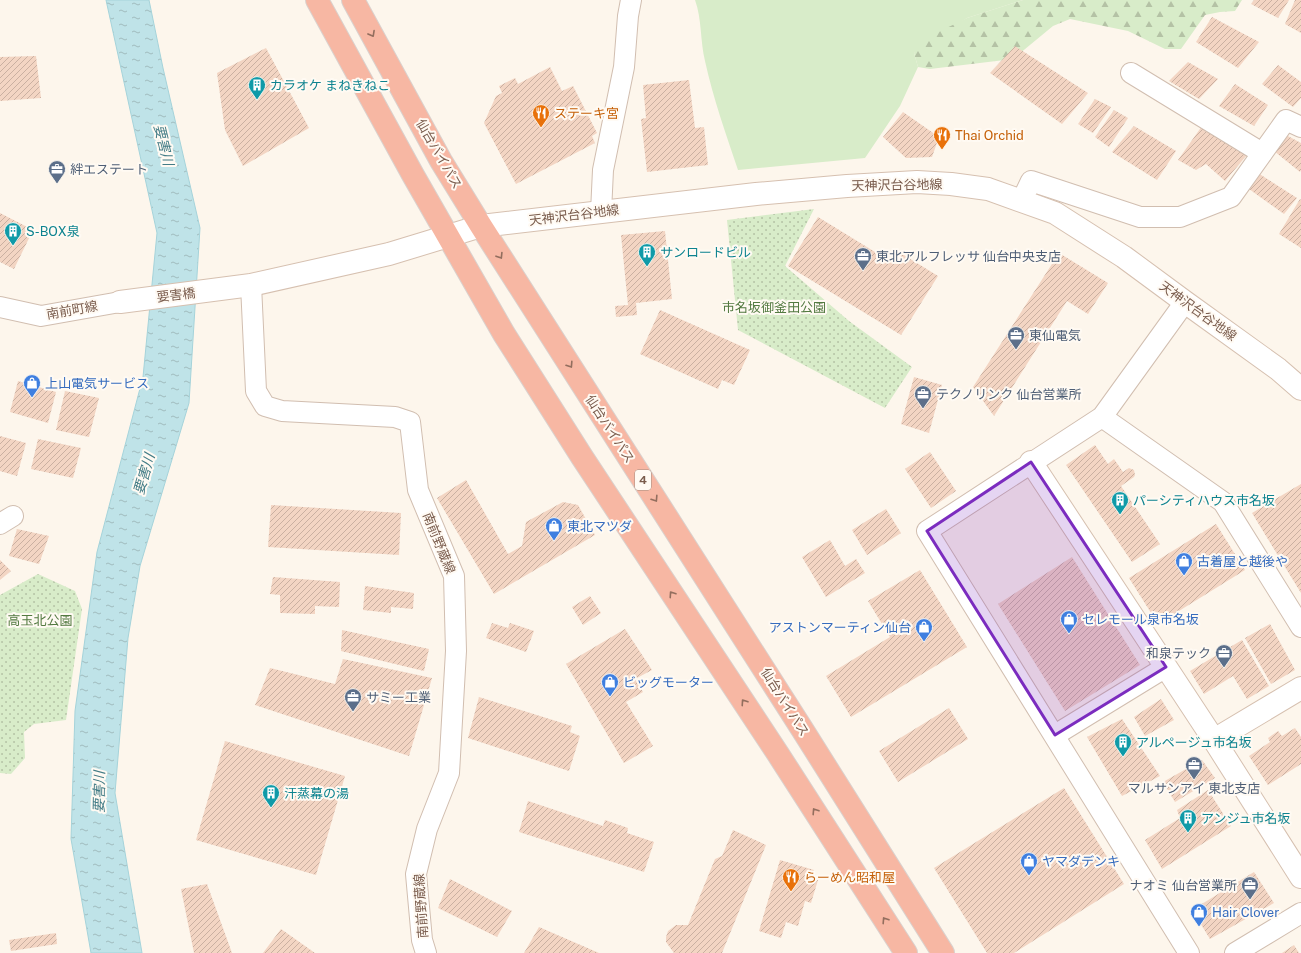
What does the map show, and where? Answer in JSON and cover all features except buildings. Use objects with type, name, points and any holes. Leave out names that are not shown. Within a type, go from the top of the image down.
[{"type":"highway","points":[[317,0],[448,237],[504,334],[582,457],[778,754],[906,953]]},
{"type":"highway","name":"仙台バイパス","points":[[353,0],[441,161],[481,226],[943,953]]},
{"type":"street","points":[[601,212],[603,170],[624,67],[628,16],[631,0]]},
{"type":"street","points":[[1131,73],[1262,153]]},
{"type":"street","points":[[1022,200],[1031,181],[1140,217],[1180,217],[1231,197],[1286,120],[1301,127]]},
{"type":"street","name":"天神沢台谷地線","points":[[448,237],[481,226],[756,194],[847,186],[917,182],[951,184],[988,189],[1022,200],[1054,213],[1124,257],[1278,368],[1301,389]]},
{"type":"street","name":"要害橋","points":[[120,302],[241,287],[389,254],[448,237]]},
{"type":"street","name":"南前野蔵線","points":[[241,287],[256,391],[265,406],[282,411],[395,417],[410,422],[418,490],[454,576],[456,651],[449,773],[427,829],[416,874],[422,940],[426,953]]},
{"type":"street","name":"南前町線","points":[[0,307],[41,316],[120,302]]},
{"type":"street","points":[[1185,302],[1102,417],[927,531],[1189,953]]},
{"type":"street","points":[[1102,417],[1223,502],[1301,627]]},
{"type":"street","points":[[1031,462],[1214,740],[1301,877]]},
{"type":"street","points":[[1054,735],[1166,667]]},
{"type":"street","points":[[1214,740],[1301,688]]},
{"type":"street","points":[[1235,953],[1301,913]]},
{"type":"highlighted area","points":[[1031,462],[1166,667],[1055,735],[927,531]]},
{"type":"green space","points":[[695,0],[1023,0],[967,18],[914,53],[918,67],[900,106],[865,158],[738,170],[708,75],[703,53],[699,15]]},
{"type":"green space","points":[[1023,0],[1242,0],[1235,11],[1205,15],[1181,49],[1165,49],[1128,31],[1070,19],[1053,26],[1013,59],[930,69],[918,67],[914,53],[926,38],[967,18]]},
{"type":"green space","name":"市名坂御釜田公園","points":[[814,209],[785,266],[849,321],[912,367],[885,408],[738,330],[727,220]]},
{"type":"green space","name":"高玉北公園","points":[[38,574],[75,591],[82,609],[66,720],[34,724],[24,732],[25,758],[11,774],[0,773],[0,595]]},
{"type":"water","name":"要害川","points":[[106,0],[149,0],[200,228],[189,403],[140,566],[128,638],[115,793],[142,953],[91,953],[71,839],[75,711],[97,552],[143,377],[157,233]]},
{"type":"place","name":"カラオケ まねきねこ","points":[[257,100]]},
{"type":"place","name":"ステーキ宮","points":[[541,128]]},
{"type":"place","name":"Thai Orchid","points":[[942,150]]},
{"type":"place","name":"絆エステート","points":[[57,184]]},
{"type":"place","name":"S-BOX泉","points":[[13,246]]},
{"type":"place","name":"サンロードビル","points":[[647,267]]},
{"type":"place","name":"東北アルフレッサ 仙台中央支店","points":[[863,271]]},
{"type":"place","name":"東仙電気","points":[[1016,350]]},
{"type":"place","name":"上山電気サービス","points":[[32,398]]},
{"type":"place","name":"テクノリンク 仙台営業所","points":[[923,409]]},
{"type":"place","name":"パーシティハウス市名坂","points":[[1120,515]]},
{"type":"place","name":"東北マツダ","points":[[554,541]]},
{"type":"place","name":"古着屋と越後や","points":[[1184,576]]},
{"type":"place","name":"セレモール泉市名坂","points":[[1069,634]]},
{"type":"place","name":"アストンマーティン仙台","points":[[924,642]]},
{"type":"place","name":"和泉テック","points":[[1224,668]]},
{"type":"place","name":"ビッグモーター","points":[[610,697]]},
{"type":"place","name":"サミー工業","points":[[353,712]]},
{"type":"place","name":"アルページュ市名坂","points":[[1123,757]]},
{"type":"place","name":"マルサンアイ 東北支店","points":[[1194,780]]},
{"type":"place","name":"汗蒸幕の湯","points":[[271,808]]},
{"type":"place","name":"アンジュ市名坂","points":[[1188,833]]},
{"type":"place","name":"ヤマダデンキ","points":[[1029,876]]},
{"type":"place","name":"らーめん昭和屋","points":[[791,892]]},
{"type":"place","name":"ナオミ 仙台営業所","points":[[1250,900]]},
{"type":"place","name":"Hair Clover","points":[[1199,927]]}]
